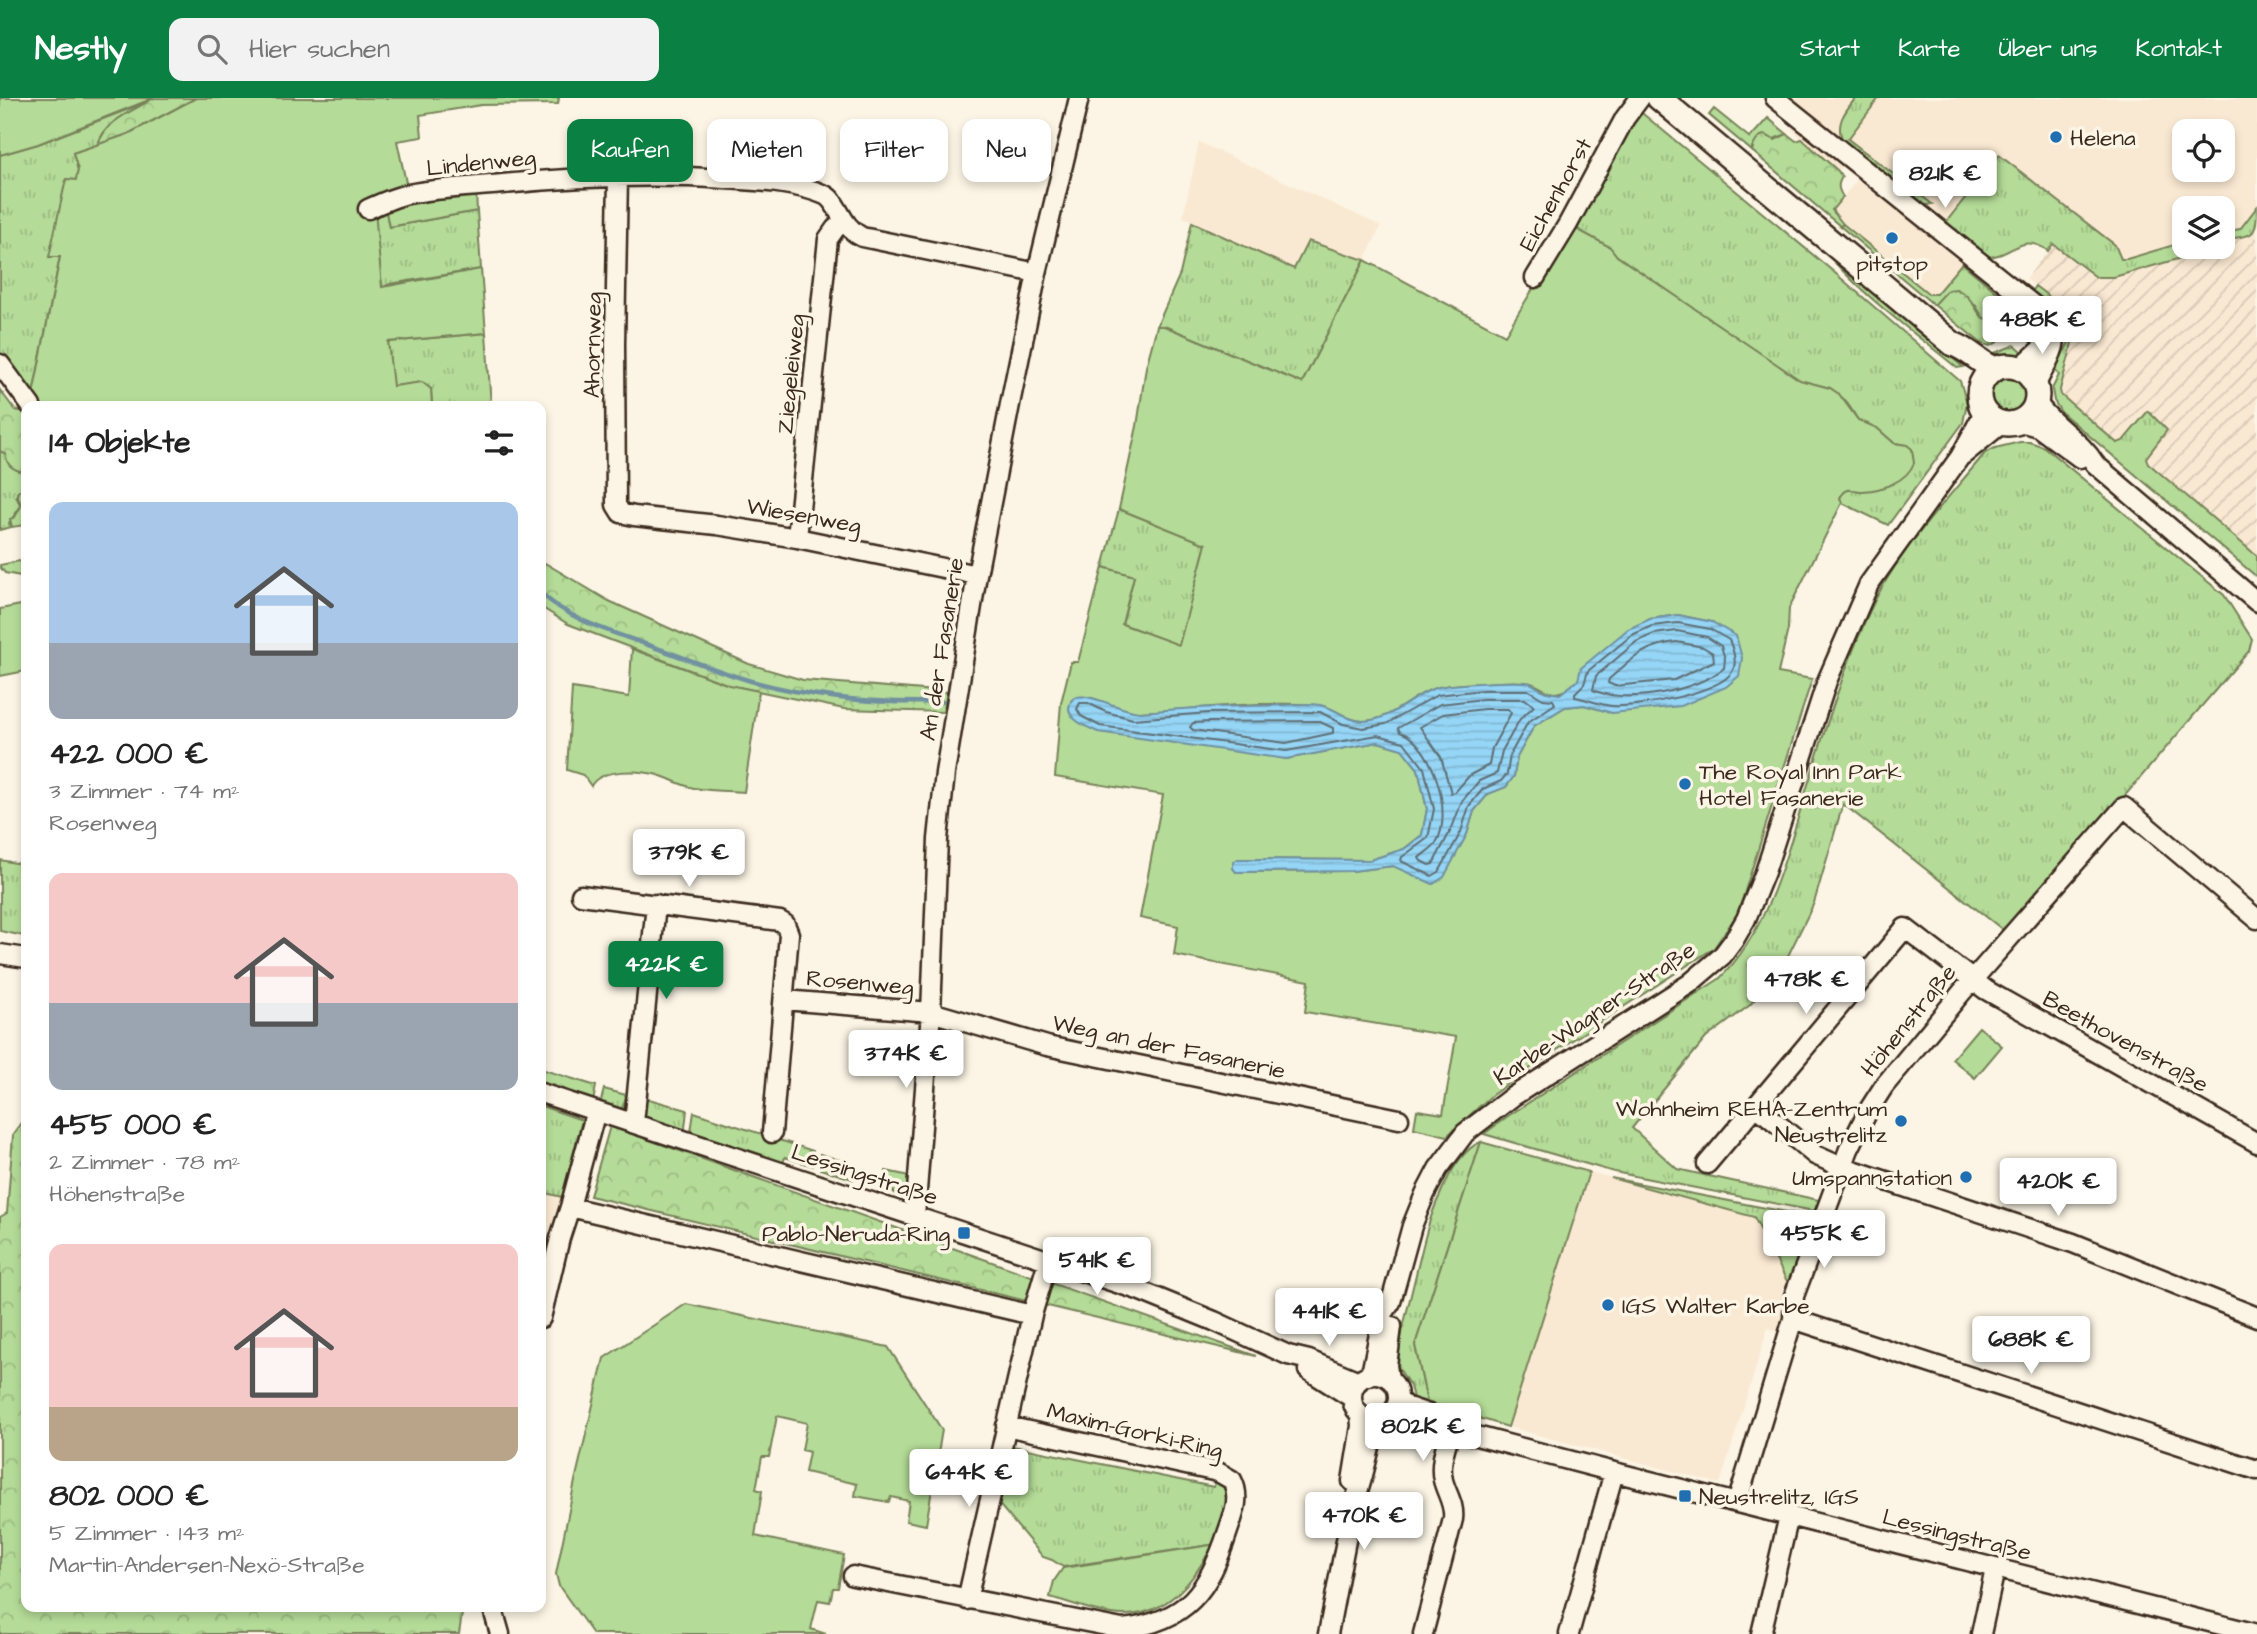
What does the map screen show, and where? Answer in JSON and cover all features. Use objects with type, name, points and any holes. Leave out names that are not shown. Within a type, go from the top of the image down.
[{"type":"main road","points":[[1659,98],[1953,344],[1968,350],[1988,366],[1988,376],[1979,398],[2002,418],[2031,414],[2036,394],[2029,374],[2020,368],[2008,366],[1988,376]]},
{"type":"street","name":"An der Fasanerie","points":[[915,1216],[931,1012],[945,773],[977,575],[1037,273],[1079,98]]},
{"type":"street","name":"Eichenhorst","points":[[1535,278],[1568,224],[1625,118],[1640,98]]},
{"type":"street","points":[[1775,98],[2040,308],[2052,323],[2055,340],[2053,357],[2036,394],[2047,416],[2086,450],[2095,464],[2257,602]]},
{"type":"street","name":"Lindenweg","points":[[693,178],[805,188],[828,197],[843,222],[853,233],[862,237],[1037,273]]},
{"type":"street","name":"Lindenweg","points":[[368,209],[395,198],[431,190],[567,180]]},
{"type":"street","name":"Ahornweg","points":[[618,182],[616,505],[621,513]]},
{"type":"street","name":"Ziegeleiweg","points":[[797,538],[828,239],[843,222]]},
{"type":"street","points":[[2020,368],[2042,348],[2053,346]]},
{"type":"street","points":[[0,364],[27,401]]},
{"type":"street","name":"Karbe-Wagner-Straße","points":[[1360,1385],[1372,1369],[1383,1314],[1391,1302],[1412,1226],[1425,1194],[1438,1169],[1465,1133],[1512,1097],[1689,984],[1723,956],[1734,940],[1746,919],[1765,872],[1827,681],[1866,590],[1881,564],[1960,457],[1981,418],[2002,418]]},
{"type":"street","points":[[2002,418],[2038,427],[2079,458],[2095,464]]},
{"type":"street","name":"Wiesenweg","points":[[621,513],[797,538],[977,575]]},
{"type":"street","name":"Höhenstraße","points":[[1737,1503],[1793,1319],[1794,1296],[1843,1166],[1868,1111],[1884,1086],[1971,981],[2124,807],[2257,919]]},
{"type":"street","name":"Rosenweg","points":[[581,895],[780,921],[785,924],[789,934],[772,1133]]},
{"type":"street","points":[[634,1123],[656,904]]},
{"type":"street","name":"Beethovenstraße","points":[[1756,1106],[1905,928],[1971,981],[2257,1143]]},
{"type":"street","points":[[0,954],[21,957]]},
{"type":"street","name":"Rosenweg","points":[[784,1000],[931,1012]]},
{"type":"street","name":"Weg an der Fasanerie","points":[[931,1012],[1047,1046],[1399,1119]]},
{"type":"street","name":"Lessingstraße","points":[[546,1095],[1138,1290],[1360,1385]]},
{"type":"street","points":[[1707,1164],[1756,1106],[1815,1155],[2073,1243],[2257,1317]]},
{"type":"street","points":[[546,1297],[596,1111]]},
{"type":"street","points":[[570,1207],[1032,1315]]},
{"type":"street","points":[[973,1601],[1006,1426],[1032,1315],[1048,1261]]},
{"type":"street","name":"Karbe-Wagner-Straße","points":[[1389,1379],[1387,1365],[1394,1315],[1391,1302]]},
{"type":"street","points":[[1793,1319],[2257,1470]]},
{"type":"street","points":[[1328,1634],[1353,1504],[1361,1488],[1375,1429],[1396,1409],[1398,1399],[1395,1385],[1380,1375],[1360,1385],[1354,1407],[1360,1415],[1368,1419],[1384,1419]]},
{"type":"street","name":"Lessingstraße","points":[[1398,1399],[1405,1405],[1428,1414],[1446,1428]]},
{"type":"street","points":[[1353,1504],[1351,1486],[1361,1426],[1360,1415]]},
{"type":"street","name":"Lessingstraße","points":[[1384,1419],[1423,1427],[1446,1428],[2224,1630],[2257,1634]]},
{"type":"street","name":"Maxim-Gorki-Ring","points":[[853,1576],[1122,1629],[1164,1620],[1196,1597],[1211,1577],[1224,1543],[1237,1495],[1232,1480],[1218,1472],[1006,1426]]},
{"type":"street","points":[[1423,1634],[1453,1519],[1453,1507],[1442,1473],[1446,1428]]},
{"type":"street","points":[[1569,1634],[1614,1472]]},
{"type":"street","points":[[1760,1634],[1789,1516]]},
{"type":"street","points":[[1981,1634],[1995,1569]]},
{"type":"street","points":[[494,1612],[500,1634]]},
{"type":"shaded area","points":[[1761,98],[2257,98],[2257,207],[2240,229],[2235,230],[2235,196],[2172,196],[2172,246],[2121,259],[2115,245],[1999,155],[1933,239],[1962,263],[1935,294],[1929,294],[1843,224],[1832,210],[1857,180],[1842,167],[1838,171],[1791,129],[1794,125]]},
{"type":"shaded area","points":[[1199,142],[1381,226],[1365,260],[1308,241],[1295,269],[1183,217]]},
{"type":"shaded area","points":[[2257,226],[2257,556],[2148,463],[2146,458],[2149,452],[2167,430],[2148,411],[2123,442],[2117,443],[2061,395],[2074,334],[2059,304],[2026,279],[2053,244],[2096,277],[2172,259],[2235,259],[2235,237],[2250,235]]},
{"type":"shaded area","name":"IGS Walter Karbe","points":[[1481,1142],[1754,1217],[1791,1289],[1782,1332],[1768,1328],[1720,1484],[1508,1427],[1427,1402]]},
{"type":"shaded area","points":[[546,1193],[562,1197],[546,1263]]},
{"type":"green space","points":[[0,98],[154,98],[38,144],[0,155]]},
{"type":"green space","points":[[154,98],[196,98],[128,134],[98,145],[113,123]]},
{"type":"green space","points":[[196,98],[559,98],[558,104],[481,105],[420,115],[422,137],[397,141],[407,187],[476,192],[477,211],[389,227],[385,207],[375,211],[382,287],[481,269],[486,333],[388,342],[393,386],[422,382],[431,389],[432,401],[32,400],[60,257],[49,257],[66,179],[76,180],[78,170],[73,153],[128,134]]},
{"type":"green space","points":[[1856,98],[1879,98],[1848,139],[1932,204],[1921,206],[1844,143],[1840,125],[1844,114]]},
{"type":"green space","points":[[147,102],[111,124],[98,145],[73,153],[78,170],[76,180],[66,179],[50,257],[60,256],[32,400],[0,356],[0,155],[38,144]]},
{"type":"green space","points":[[1637,109],[1960,381],[1967,403],[1963,423],[1888,525],[1842,503],[1840,498],[1848,490],[1860,491],[1907,445],[1894,443],[1877,428],[1858,420],[1846,401],[1830,388],[1800,381],[1617,256],[1609,247],[1571,226]]},
{"type":"green space","points":[[1714,109],[1750,138],[1768,118],[1787,134],[1752,147],[1752,151],[1709,115]]},
{"type":"green space","points":[[1787,134],[1796,141],[1802,139],[1842,177],[1839,187],[1843,197],[1832,210],[1843,224],[1840,226],[1752,151],[1761,136],[1775,140]]},
{"type":"green space","points":[[1999,155],[2115,245],[2121,259],[2172,246],[2172,259],[2178,259],[2114,277],[2096,277],[2053,244],[2048,251],[2039,246],[2023,244],[1996,256],[1987,257],[1951,230],[1947,221]]},
{"type":"green space","points":[[385,206],[389,227],[477,211],[481,269],[390,284],[382,288],[375,211]]},
{"type":"green space","points":[[2257,207],[2253,232],[2235,238],[2235,230],[2240,229]]},
{"type":"green space","points":[[1192,222],[1294,269],[1308,241],[1365,260],[1302,383],[1164,326],[1157,326],[1180,274]]},
{"type":"green space","points":[[1843,224],[1929,294],[1936,294],[1962,263],[2011,304],[2014,313],[2002,338],[1996,343],[2000,338],[1996,321],[1983,318],[1975,304],[1943,297],[1934,305],[1840,226]]},
{"type":"green space","points":[[1571,226],[1610,247],[1617,256],[1800,380],[1830,388],[1839,394],[1858,420],[1877,428],[1894,443],[1907,445],[1912,449],[1914,463],[1900,480],[1886,486],[1863,491],[1847,490],[1842,493],[1842,503],[1789,608],[1788,629],[1778,673],[1812,679],[1738,913],[1714,948],[1492,1095],[1447,1136],[1414,1128],[1417,1110],[1443,1114],[1456,1037],[1305,1012],[1309,981],[1174,955],[1178,926],[1140,918],[1163,795],[1055,777],[1061,703],[1071,662],[1078,662],[1103,567],[1134,576],[1122,624],[1179,645],[1206,544],[1119,509],[1137,426],[1146,367],[1157,326],[1164,326],[1302,383],[1365,260],[1505,335]],"holes":[[[1678,615],[1712,622],[1612,713],[1584,705],[1565,707],[1534,726],[1517,757],[1514,776],[1506,787],[1488,794],[1474,811],[1467,834],[1456,853],[1352,871],[1236,872],[1233,868],[1238,859],[1370,860],[1404,849],[1422,835],[1427,809],[1418,769],[1402,749],[1378,742],[1286,759],[1072,700],[1087,697],[1137,712],[1250,704],[1318,705],[1357,720],[1373,720],[1391,713],[1426,692],[1446,686],[1521,682],[1558,693],[1570,688],[1650,619]]]},
{"type":"green space","points":[[1824,250],[1963,367],[1957,368],[1887,312]]},
{"type":"green space","points":[[2035,286],[2063,310],[2072,331],[2061,395],[2117,443],[2123,441],[2148,411],[2167,430],[2146,458],[2148,463],[2257,556],[2257,577],[2061,412],[2054,401],[2052,389],[2059,375],[2053,368],[2068,344],[2070,335],[2059,313],[2031,292]]},
{"type":"green space","points":[[1956,289],[1970,299],[1983,318],[1999,323],[2001,331],[1996,343],[1990,346],[1981,343],[1934,305],[1948,290]]},
{"type":"green space","points":[[2028,308],[2039,327],[2037,348],[2017,330]]},
{"type":"green space","points":[[486,333],[491,401],[432,401],[431,389],[392,386],[388,342]]},
{"type":"green space","points":[[2015,345],[2028,356],[2008,362],[1989,355]]},
{"type":"green space","points":[[2009,377],[2021,383],[2027,395],[2021,407],[2009,413],[1997,407],[1991,395],[1997,383]]},
{"type":"green space","points":[[0,390],[15,410],[21,411],[21,471],[12,467],[6,454],[0,451]]},
{"type":"green space","points":[[2020,442],[2044,447],[2224,595],[2252,639],[2249,651],[2007,933],[1843,804],[1814,903],[1784,964],[1750,1005],[1706,1038],[1632,1128],[1677,1169],[1823,1201],[1819,1212],[1614,1172],[1484,1134],[1719,979],[1737,959],[1752,936],[1776,885],[1836,696],[1867,617],[1890,573],[1985,453]]},
{"type":"green space","points":[[0,451],[21,471],[21,492],[16,496],[21,506],[9,523],[12,527],[0,530]]},
{"type":"green space","points":[[21,490],[21,506],[17,493]]},
{"type":"green space","points":[[21,506],[21,526],[12,527],[10,519],[15,517]]},
{"type":"green space","points":[[1119,509],[1206,544],[1180,646],[1122,624],[1134,576],[1103,567]]},
{"type":"green space","points":[[19,561],[21,576],[5,573],[0,565]]},
{"type":"green space","points":[[546,564],[609,601],[749,664],[803,680],[947,692],[943,712],[844,709],[729,685],[568,624],[546,610]]},
{"type":"green space","points":[[21,605],[21,672],[0,676],[0,609]]},
{"type":"green space","points":[[632,649],[729,685],[759,691],[744,792],[694,788],[641,772],[611,773],[596,780],[591,786],[583,775],[567,770],[572,688],[629,697]]},
{"type":"green space","points":[[0,860],[21,864],[21,935],[0,931]]},
{"type":"green space","points":[[1979,1027],[2002,1046],[1975,1078],[1952,1059]]},
{"type":"green space","points":[[546,1071],[596,1086],[593,1102],[546,1090]]},
{"type":"green space","points":[[604,1089],[626,1095],[620,1112],[600,1105]]},
{"type":"green space","points":[[642,1097],[687,1110],[684,1137],[646,1119]]},
{"type":"green space","points":[[546,1108],[582,1120],[562,1197],[546,1193]]},
{"type":"green space","points":[[694,1112],[813,1151],[813,1166],[785,1157],[781,1169],[690,1138]]},
{"type":"green space","points":[[21,1124],[21,1612],[462,1612],[459,1634],[0,1634],[0,1217],[7,1213],[13,1135]]},
{"type":"green space","points":[[610,1126],[1256,1356],[590,1196]]},
{"type":"green space","points":[[1481,1142],[1415,1345],[1427,1402],[1413,1398],[1410,1386],[1398,1367],[1403,1330],[1435,1206],[1456,1165],[1468,1151]]},
{"type":"green space","points":[[1481,1142],[1589,1172],[1508,1427],[1427,1402],[1415,1345]]},
{"type":"green space","points":[[820,1154],[852,1164],[853,1179],[820,1169]]},
{"type":"green space","points":[[886,1171],[905,1175],[909,1179],[905,1198],[890,1188]]},
{"type":"green space","points":[[1611,1178],[1817,1218],[1791,1289],[1754,1217]]},
{"type":"green space","points":[[686,1304],[888,1347],[942,1430],[926,1525],[906,1521],[909,1501],[891,1497],[889,1502],[855,1496],[857,1484],[805,1472],[809,1452],[802,1450],[807,1423],[777,1416],[769,1457],[762,1457],[756,1489],[762,1491],[755,1536],[844,1555],[838,1588],[833,1588],[830,1602],[818,1600],[811,1629],[826,1634],[593,1634],[559,1586],[556,1574],[604,1358]]},
{"type":"green space","points":[[1003,1444],[1214,1487],[1216,1477],[1222,1479],[1227,1503],[1217,1544],[1063,1567],[1043,1557],[992,1496]]},
{"type":"green space","points":[[1217,1544],[1213,1557],[1207,1555],[1183,1588],[1151,1610],[1138,1614],[1115,1614],[1050,1597],[1054,1581],[1063,1568]]},
{"type":"water","points":[[1678,615],[1712,622],[1736,636],[1742,658],[1739,676],[1726,687],[1681,706],[1612,713],[1584,705],[1565,707],[1534,726],[1517,757],[1514,776],[1506,787],[1488,794],[1474,811],[1467,834],[1444,877],[1433,884],[1393,866],[1352,871],[1236,872],[1233,868],[1233,862],[1238,859],[1370,860],[1404,849],[1422,835],[1427,809],[1418,769],[1402,749],[1378,742],[1286,759],[1098,732],[1076,720],[1069,711],[1072,700],[1077,697],[1093,698],[1142,712],[1313,704],[1362,721],[1382,718],[1426,692],[1442,687],[1523,682],[1546,692],[1560,694],[1578,680],[1581,668],[1628,629],[1650,619]]},
{"type":"waterway","points":[[546,597],[564,611],[590,624],[751,681],[846,699],[942,702]]},
{"type":"place","name":"Helena","points":[[2056,137]]},
{"type":"place","name":"pitstop","points":[[1892,238]]},
{"type":"place","name":"The Royal Inn Park Hotel Fasanerie","points":[[1685,784]]},
{"type":"place","name":"Wohnheim REHA-Zentrum Neustrelitz","points":[[1901,1121]]},
{"type":"place","name":"Umspannstation","points":[[1966,1177]]},
{"type":"place","name":"Pablo-Neruda-Ring","points":[[964,1233]]},
{"type":"place","name":"IGS Walter Karbe","points":[[1608,1305]]},
{"type":"place","name":"Neustrelitz, IGS","points":[[1685,1496]]}]
